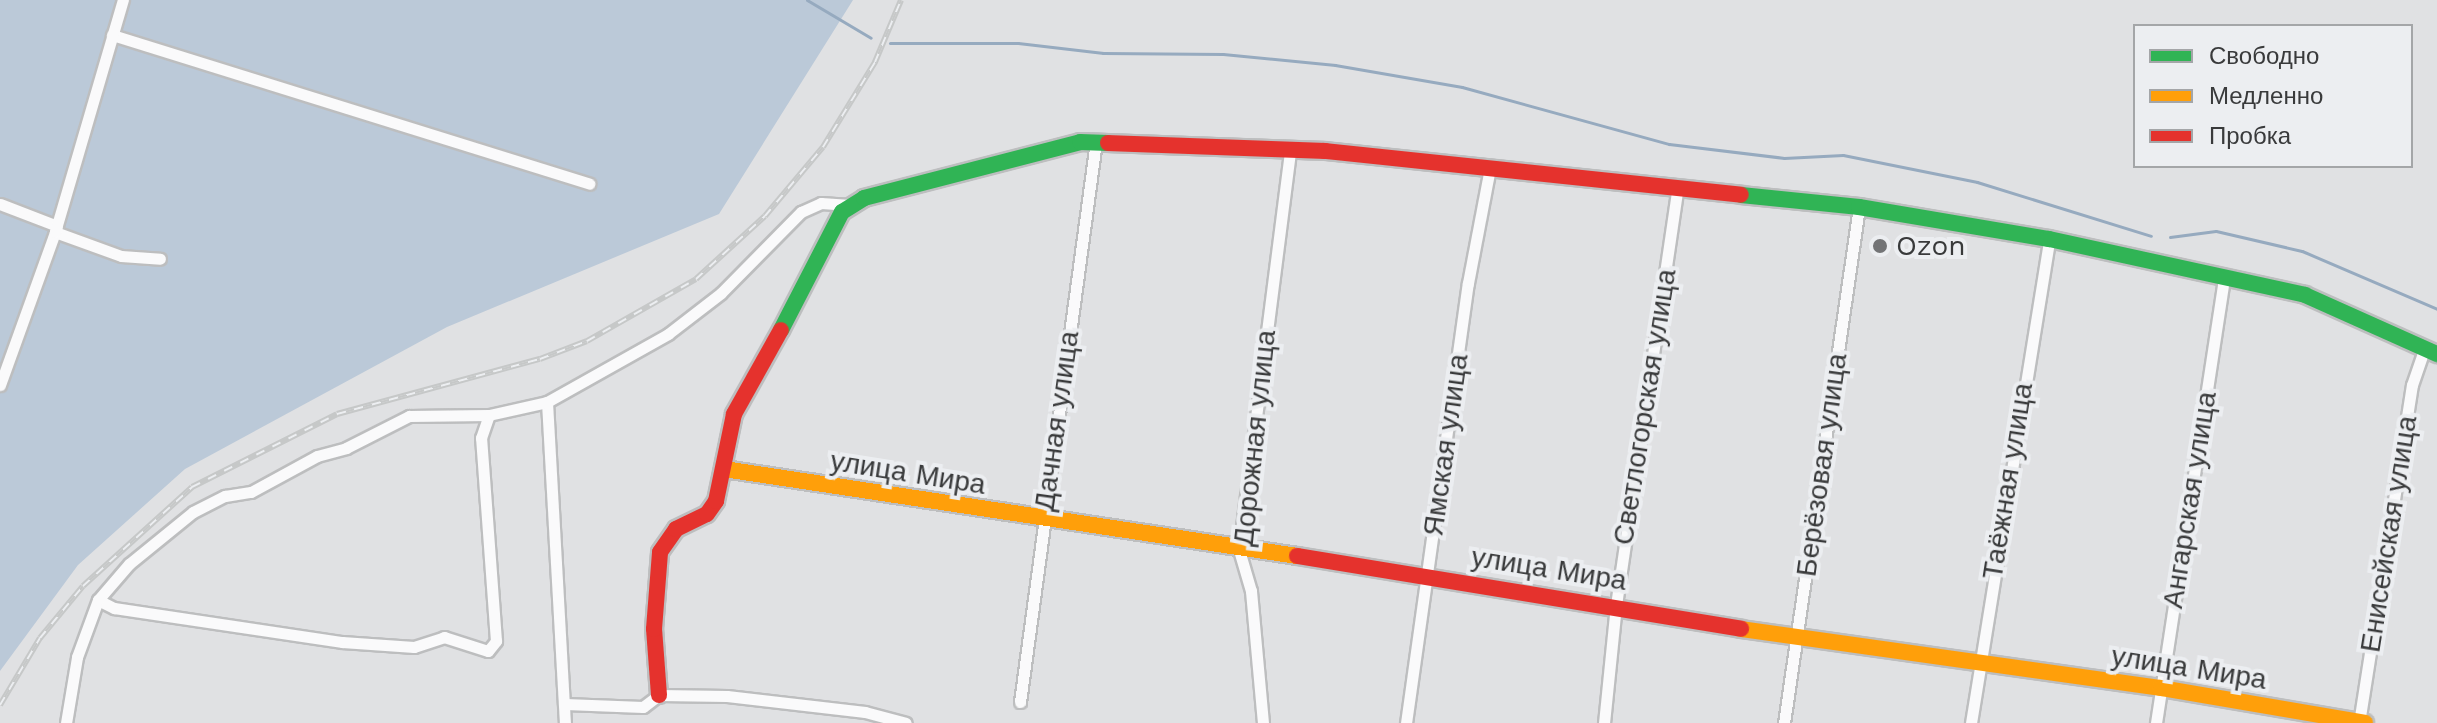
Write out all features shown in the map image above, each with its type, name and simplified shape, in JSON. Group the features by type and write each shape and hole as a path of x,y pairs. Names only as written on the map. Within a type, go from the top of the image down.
{"street":[{"path":"0,385 3,365 56,229 123,0"},
{"path":"112,35 589,184"},
{"path":"66,723 77,657 98,600 129,564 193,512 225,496 251,492 317,456 346,448 409,416 489,415 547,402 668,334 721,293 801,212 821,203 850,205 1096,141 1490,168 1859,207 2049,239 2305,295 2431,350"},
{"name":"Дачная улица","path":"1020,702 1096,141"},
{"name":"Дорожная улица","path":"1263,723 1251,591 1239,550 1290,152"},
{"name":"Ямская улица","path":"1406,723 1468,283 1490,168"},
{"name":"Светлогорская улица","path":"1604,723 1616,605 1678,187"},
{"path":"0,204 121,256 160,259"},
{"path":"659,695 656,563 676,529 713,507 734,414 810,280 834,223 850,205"},
{"name":"Берёзовая улица","path":"1784,723 1799,640 1859,207"},
{"name":"Таёжная улица","path":"1971,723 2049,239"},
{"name":"Ангарская улица","path":"2156,723 2224,277"},
{"name":"Енисейская улица","path":"2359,722 2412,385 2431,350"},
{"path":"547,402 565,723"},
{"path":"98,600 114,608 342,642 414,647 444,637 488,651 496,641 481,438 489,415"},
{"name":"улица Мира","path":"724,469 1239,550 1616,605 1799,640 2161,688 2365,723"},
{"path":"565,704 643,707 659,695 742,698 865,712 882,721 906,723"}],"shaded area":[{"path":"0,0 853,0 719,214 447,327 185,469 78,565 0,671"}],"waterway":[{"path":"807,0 871,38"},
{"path":"890,43 1018,43 1103,53 1223,54 1335,65 1462,87 1669,144 1784,158 1843,155 1977,182 2151,236"},
{"path":"2170,237 2216,231 2302,251 2437,309"}],"railway":[{"path":"0,705 40,638 83,586 192,487 337,414 540,359 587,341 696,279 765,216 823,147 875,62 901,0"}],"traffic: fast":[{"path":"781,330 842,212 864,198 1080,142 1108,143"},
{"path":"1741,195 1859,207 2049,239 2305,295 2437,354"}],"traffic: slow":[{"path":"724,469 1297,556"},
{"path":"1741,629 2161,688 2365,723"}],"traffic: jam":[{"path":"1108,143 1325,151 1741,195"},
{"path":"659,695 654,629 660,552 676,529 707,514 716,501 734,414 781,330"},
{"path":"1297,556 1741,629"}],"place":[{"name":"Ozon","path":"1880,246"}]}
